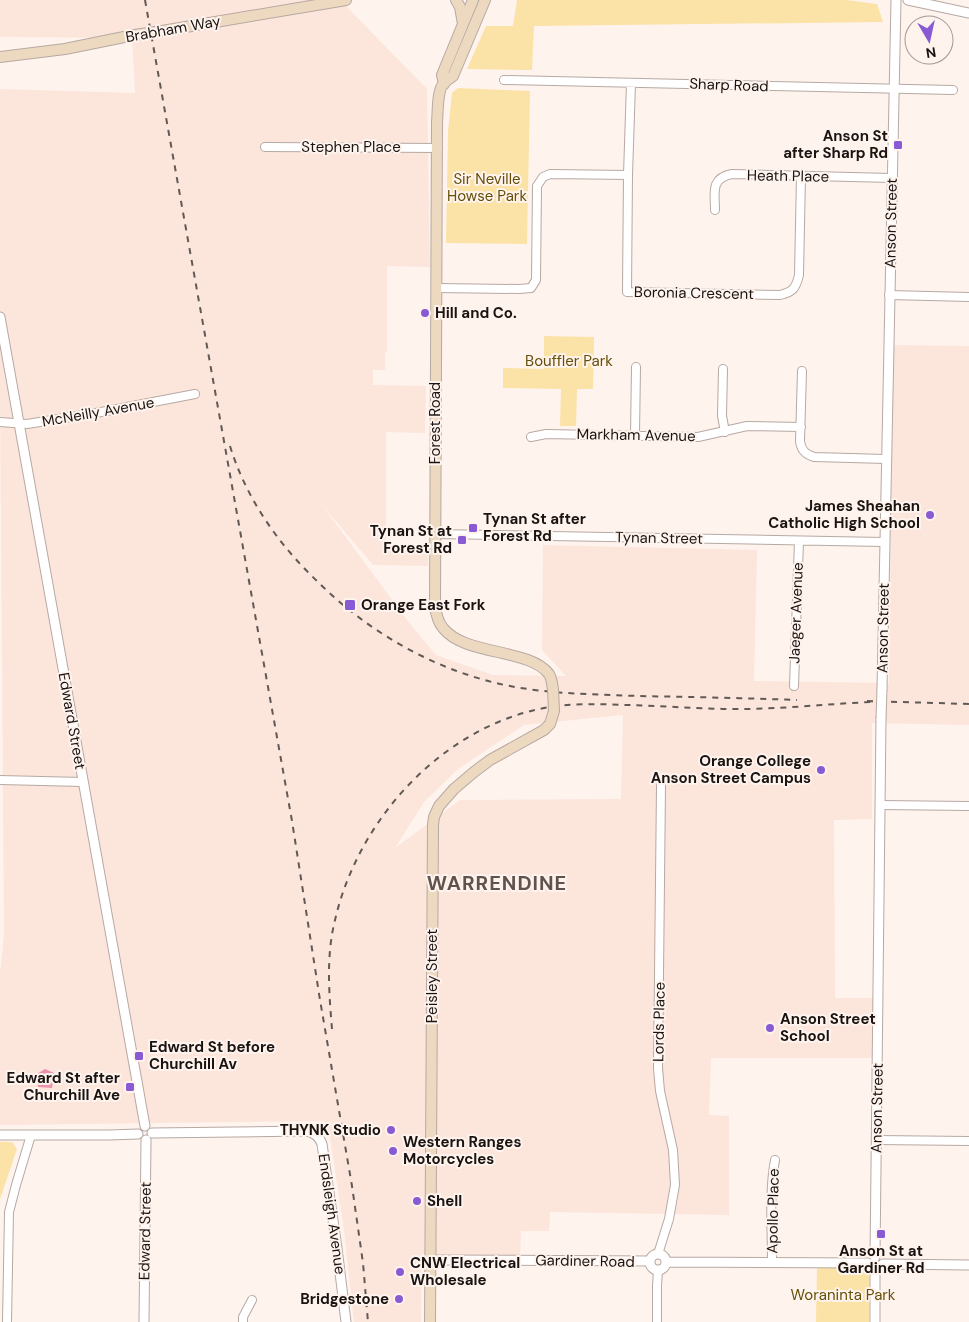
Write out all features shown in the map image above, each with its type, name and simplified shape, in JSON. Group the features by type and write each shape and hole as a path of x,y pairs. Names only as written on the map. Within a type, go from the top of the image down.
{"main road":[{"path":"456,0 460,7 463,25"},
{"name":"Forest Road","path":"444,84 442,75 474,0"},
{"name":"Forest Road","path":"485,0 453,76 441,89 439,101 434,534 435,606 438,620 443,628 452,636 537,665 550,676 553,689"},
{"name":"Brabham Way","path":"0,58 65,49 134,35 339,1"},
{"name":"Peisley Street","path":"430,1322 434,817 439,806 454,789 490,760 544,730 550,724 554,711 553,689"}],"street":[{"name":"Anson Street","path":"872,1260 876,1140 884,542 896,0"},
{"path":"908,0 969,13"},
{"name":"Sharp Road","path":"504,80 953,90"},
{"name":"Boronia Crescent","path":"631,83 627,292 780,295 793,290 799,275 801,176"},
{"name":"Stephen Place","path":"265,147 438,148"},
{"path":"436,288 531,288 536,280 537,186 543,177 550,174 628,175"},
{"name":"Heath Place","path":"715,210 716,184 725,175 891,178"},
{"path":"889,295 969,297"},
{"name":"Edward Street","path":"0,317 145,1126"},
{"path":"635,436 636,367"},
{"path":"723,369 722,416 725,432"},
{"path":"802,370 801,447 804,452 814,457 886,459"},
{"name":"McNeilly Avenue","path":"0,422 27,424 96,414 195,394"},
{"name":"Markham Avenue","path":"531,437 546,434 698,437 747,426 801,427"},
{"name":"Tynan Street","path":"434,534 884,542"},
{"name":"Jaeger Avenue","path":"794,686 798,541"},
{"path":"0,780 83,782"},
{"name":"Lords Place","path":"658,1254 669,1219 675,1185 673,1150 660,1091 658,1068 661,786"},
{"path":"880,804 969,806"},
{"path":"145,1126 149,1127 149,1137 142,1139 138,1134 139,1129 145,1126"},
{"name":"Endsleigh Avenue","path":"149,1137 306,1131 318,1137 322,1144 346,1322"},
{"path":"0,1135 109,1136 138,1134"},
{"path":"7,1322 9,1212 31,1135"},
{"name":"Edward Street","path":"144,1322 149,1137"},
{"path":"876,1140 969,1141"},
{"name":"Apollo Place","path":"772,1262 772,1195 775,1160"},
{"path":"658,1270 653,1268 650,1261 651,1257 658,1254 662,1255 666,1262"},
{"path":"666,1262 881,1259 883,1264"},
{"name":"Gardiner Road","path":"430,1260 650,1261"},
{"path":"872,1260 870,1268 875,1271"},
{"path":"658,1270 663,1268 666,1262"},
{"path":"883,1264 969,1265"},
{"path":"875,1271 880,1269 883,1264"},
{"path":"656,1322 658,1270"},
{"path":"875,1271 875,1322"},
{"path":"243,1322 243,1318 252,1300"}],"shaded area":[{"path":"0,0 340,0 427,89 430,267 387,266 387,351 385,352 385,370 373,370 373,385 426,386 425,433 386,432 386,549 428,550 428,566 373,565 322,505 407,620 436,655 493,675 566,676 542,650 543,545 757,550 754,681 889,683 893,345 969,346 969,725 872,723 872,819 834,820 835,998 874,998 874,1058 711,1058 709,1115 729,1116 729,1215 550,1212 549,1231 521,1231 520,1256 422,1254 421,1322 354,1322 344,1230 330,1138 324,1121 0,1125 0,973 4,934 0,89 135,93 132,38 0,37","holes":["623,715 621,799 460,800 395,848 424,802 458,769 524,725"]},
{"path":"45,1069 54,1073 52,1088 38,1087 37,1074"}],"green space":[{"path":"517,0 846,0 877,4 883,22 534,26 532,70 467,69 486,26 513,26"},
{"name":"Sir Neville Howse Park","path":"458,88 530,91 527,244 446,243 448,132 452,93"},
{"name":"Bouffler Park","path":"544,336 594,337 593,389 577,389 576,426 560,426 561,389 503,388 503,368 544,369"},
{"path":"0,1142 12,1142 17,1149 0,1199"},
{"name":"Woraninta Park","path":"817,1268 869,1268 869,1322 816,1322"}],"railway":[{"path":"145,0 292,821 352,1186 363,1263 368,1322"},
{"path":"230,446 254,502 289,552 303,567 334,597 372,627 414,652 436,662 481,679 519,688 598,695 797,700"},
{"path":"867,701 969,704"},
{"path":"332,1029 329,974 330,947 335,920 346,883 363,848 384,814 409,784 439,758 471,736 506,719 544,708 564,705 606,704 743,709 872,702"}],"place":[{"name":"Anson St after Sharp Rd","path":"898,145"},
{"name":"Hill and Co.","path":"425,313"},
{"name":"James Sheahan Catholic High School","path":"930,515"},
{"name":"Tynan St after Forest Rd","path":"473,528"},
{"name":"Tynan St at Forest Rd","path":"462,540"},
{"name":"Orange East Fork","path":"350,605"},
{"name":"Orange College Anson Street Campus","path":"821,770"},
{"name":"Anson Street School","path":"770,1028"},
{"name":"Edward St before Churchill Av","path":"139,1056"},
{"name":"Edward St after Churchill Ave","path":"130,1087"},
{"name":"THYNK Studio","path":"391,1130"},
{"name":"Western Ranges Motorcycles","path":"393,1151"},
{"name":"Shell","path":"417,1201"},
{"name":"Anson St at Gardiner Rd","path":"881,1234"},
{"name":"CNW Electrical Wholesale","path":"400,1272"},
{"name":"Bridgestone","path":"399,1299"}],"district":[{"name":"WARRENDINE","path":"497,883"}]}
